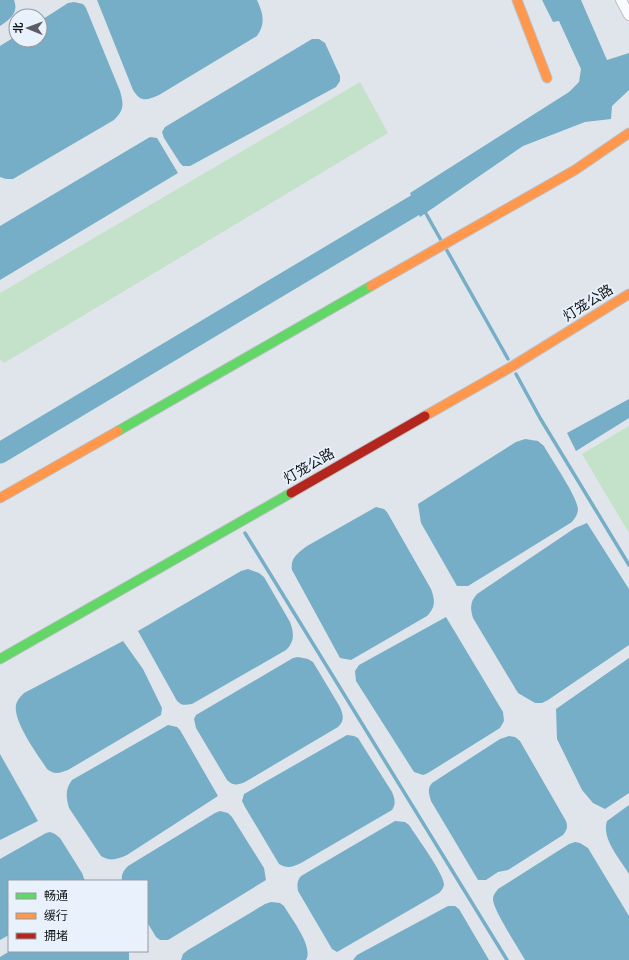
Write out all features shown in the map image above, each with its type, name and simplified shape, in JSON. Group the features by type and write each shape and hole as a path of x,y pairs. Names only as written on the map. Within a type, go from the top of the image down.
{"street":[{"path":"517,0 547,78"},
{"path":"621,0 629,15"},
{"path":"0,498 575,170 629,132"},
{"name":"灯笼公路","path":"0,659 511,367 629,294"}],"green space":[{"path":"360,82 388,133 4,363 0,359 0,293"},
{"path":"629,426 629,533 582,454"}],"water":[{"path":"0,0 14,0 15,8 8,8 8,20 0,26"},
{"path":"97,0 257,0 261,9 263,22 257,36 159,95 148,99 142,99 133,90"},
{"path":"542,0 581,0 607,60 629,53 629,90 612,106 611,119 585,122 523,146 420,217 410,193 569,92 579,82 581,69 559,21 553,22"},
{"path":"74,2 83,4 86,8 120,91 122,107 120,113 114,120 13,179 0,177 0,46 8,41 8,48 48,48 48,16 68,3"},
{"path":"312,39 319,39 325,43 340,76 340,81 336,87 190,166 183,166 180,163 164,138 162,132 165,127"},
{"path":"150,137 157,138 178,173 0,280 0,226"},
{"path":"629,399 629,418 576,451 567,433"},
{"path":"525,439 538,441 544,446 577,503 577,514 572,522 468,586 457,586 421,523 418,504 516,442"},
{"path":"376,507 384,509 387,512 431,589 434,603 432,610 427,616 351,660 340,658 292,570 292,562 295,556 307,546"},
{"path":"587,523 629,589 629,645 548,700 542,703 535,703 518,693 473,618 471,611 472,602 477,594 575,528"},
{"path":"248,569 259,573 264,577 290,622 293,637 289,647 192,704 180,704 138,631 241,571"},
{"path":"446,617 503,712 504,721 500,728 423,775 414,772 356,681 355,671 359,665"},
{"path":"123,641 143,669 162,708 161,715 68,770 57,773 50,771 47,769 22,729 16,712 17,701 24,693"},
{"path":"298,657 308,659 313,662 340,707 343,715 342,722 338,727 245,782 238,784 231,783 227,780 196,728 194,719 196,715 293,658"},
{"path":"629,658 629,793 605,809 593,803 582,790 557,739 556,709"},
{"path":"168,725 177,727 180,730 218,796 127,855 114,859 104,858 101,856 69,808 67,797 68,787 72,780"},
{"path":"347,735 358,738 392,792 395,801 394,806 392,810 301,863 290,867 282,866 279,864 245,807 242,801 244,794"},
{"path":"509,736 515,737 520,741 566,821 567,828 563,835 508,870 498,872 486,880 478,880 431,801 429,789 432,783 500,739"},
{"path":"0,754 38,821 0,840"},
{"path":"629,805 629,874 612,848 606,828 607,821"},
{"path":"220,811 228,813 232,817 264,868 266,880 168,940 160,940 156,937 148,924 148,880 122,880 123,873 128,866"},
{"path":"395,821 405,822 409,825 430,855 440,873 444,885 443,888 439,893 337,952 332,949 298,891 297,884 299,879 301,876"},
{"path":"50,832 60,838 82,873 85,880 8,880 8,936 0,940 0,859"},
{"path":"575,842 588,848 629,916 629,960 525,960 494,905 494,895 498,889 569,844"},
{"path":"271,902 280,903 284,906 301,933 307,948 308,954 306,960 181,960 183,954 188,950 265,904"},
{"path":"448,906 455,906 459,909 489,960 353,960 357,955"},
{"path":"8,952 129,952 129,960 0,960 0,957"}],"waterway":[{"path":"0,453 417,204"},
{"path":"424,210 442,242"},
{"path":"445,247 508,359"},
{"path":"516,374 540,418 629,565"},
{"path":"245,533 507,960"}],"traffic: fast":[{"path":"118,431 371,286"},
{"path":"0,659 291,493"}],"traffic: slow":[{"path":"517,0 547,78"},
{"path":"371,286 575,170 629,133"},
{"path":"425,416 511,367 629,294"},
{"path":"0,498 118,431"}],"traffic: jam":[{"path":"291,493 425,416"}]}
